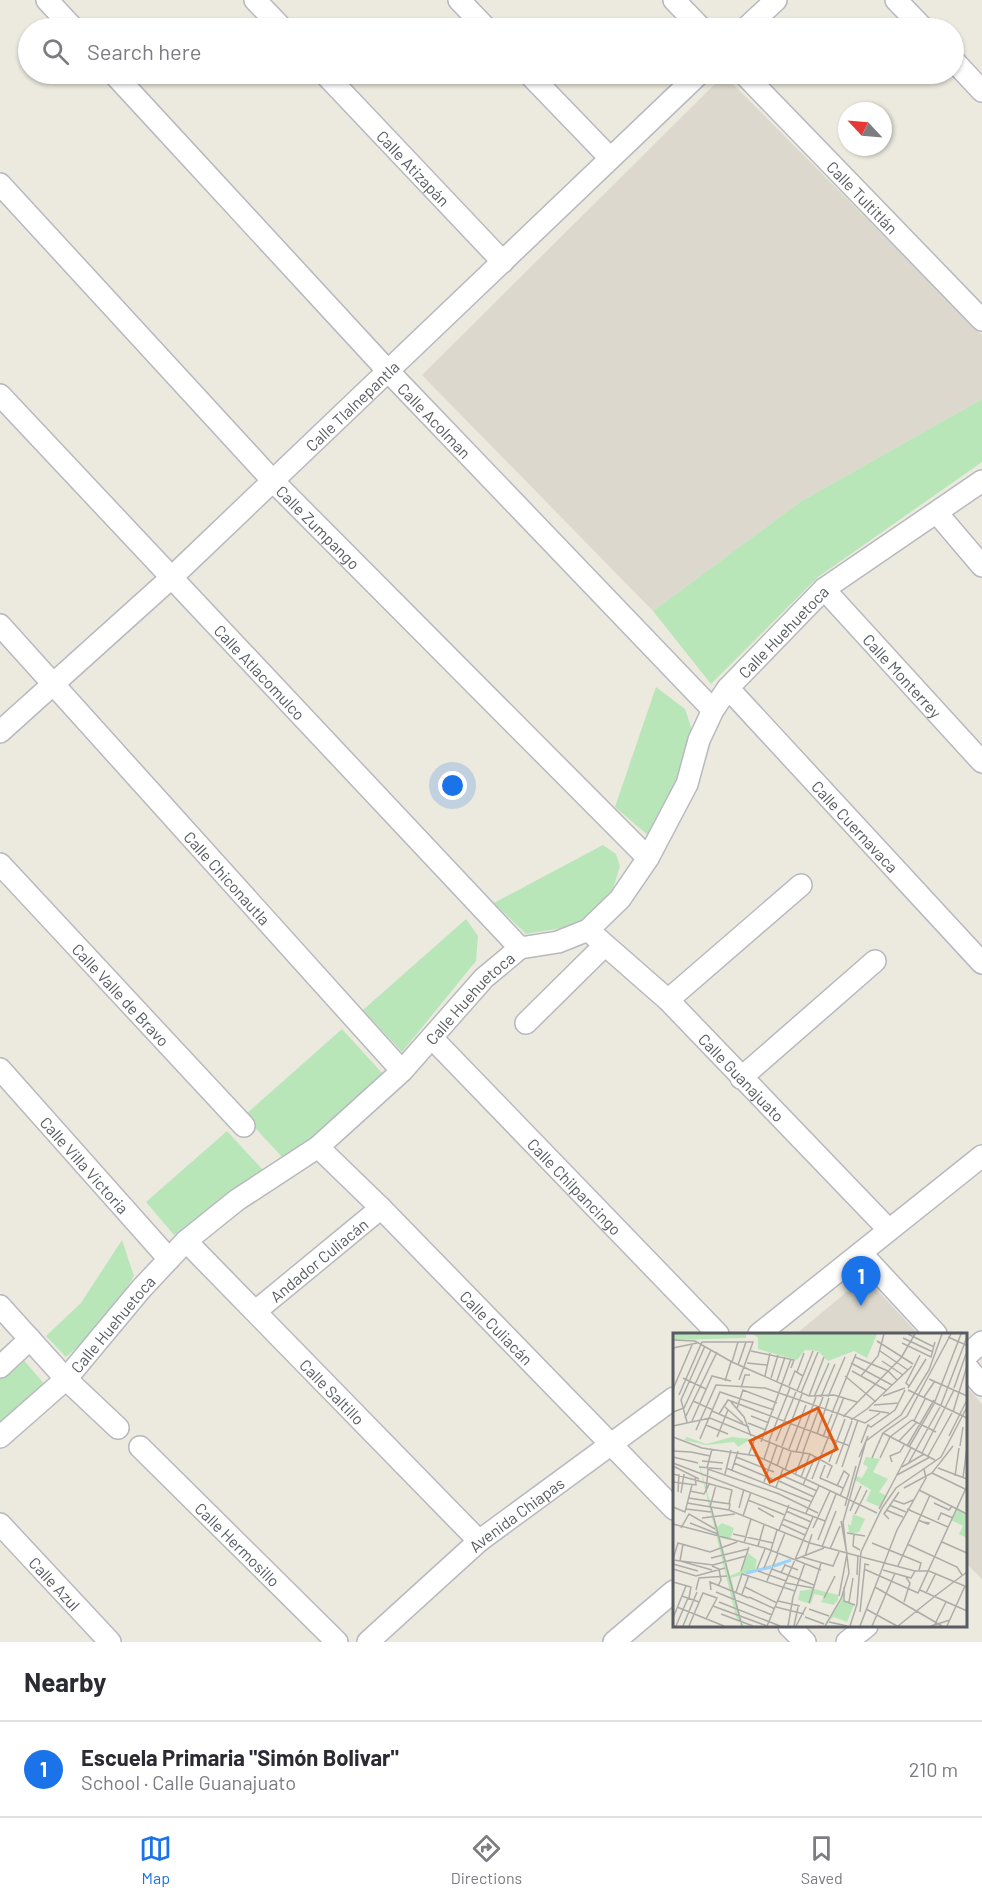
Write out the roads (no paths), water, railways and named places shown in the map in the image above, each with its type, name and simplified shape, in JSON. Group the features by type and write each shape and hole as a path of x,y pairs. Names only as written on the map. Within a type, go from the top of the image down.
{"street":[{"path":"47,0 64,18"},
{"path":"255,0 272,18"},
{"path":"459,0 476,18"},
{"path":"674,0 691,18"},
{"path":"757,18 776,0"},
{"path":"896,0 913,18"},
{"path":"964,72 982,91"},
{"name":"Calle Acolman","path":"123,84 388,371 713,710"},
{"name":"Calle Atizapán","path":"334,84 503,262"},
{"path":"539,84 610,158"},
{"name":"Calle Tlalnepantla","path":"0,732 171,578 273,482 688,84"},
{"name":"Calle Tultitlán","path":"754,84 982,320"},
{"name":"Calle Zumpango","path":"0,184 273,482 648,858"},
{"name":"Calle Atlacomulco","path":"0,395 520,948"},
{"name":"Calle Huehuetoca","path":"0,1437 66,1379 186,1240 237,1200 318,1147 402,1071 484,978 520,948 558,942 588,930 620,899 648,858 687,784 699,740 713,710 728,688 824,589 982,481"},
{"path":"937,513 982,566"},
{"name":"Calle Monterrey","path":"824,589 982,762"},
{"name":"Calle Chiconautla","path":"0,625 402,1071"},
{"name":"Calle Cuernavaca","path":"728,688 982,963"},
{"name":"Calle Valle de Bravo","path":"0,864 244,1126"},
{"path":"668,1000 801,885"},
{"name":"Calle Guanajuato","path":"588,930 668,1000 889,1230"},
{"path":"526,1023 604,946"},
{"path":"741,1078 875,961"},
{"name":"Calle Chilpancingo","path":"432,1038 716,1333"},
{"name":"Calle Villa Victoria","path":"0,1069 169,1259"},
{"name":"Calle Culiacán","path":"318,1147 381,1208 673,1507"},
{"path":"761,1333 982,1156"},
{"name":"Andador Culiacán","path":"256,1311 381,1208"},
{"name":"Calle Saltillo","path":"186,1240 479,1541"},
{"path":"861,1253 934,1333"},
{"path":"0,1306 66,1379 118,1428"},
{"path":"0,1367 30,1339"},
{"path":"967,1355 982,1342"},
{"path":"967,1367 982,1384"},
{"name":"Avenida Chiapas","path":"368,1642 479,1541 673,1399"},
{"name":"Calle Hermosillo","path":"140,1447 337,1642"},
{"name":"Calle Azul","path":"0,1524 110,1642"},
{"path":"614,1642 673,1593"},
{"path":"790,1627 805,1642"},
{"path":"847,1642 866,1627"}],"place":[{"name":"Escuela Primaria \"Simón Bolivar\"","path":"861,1306"}]}
